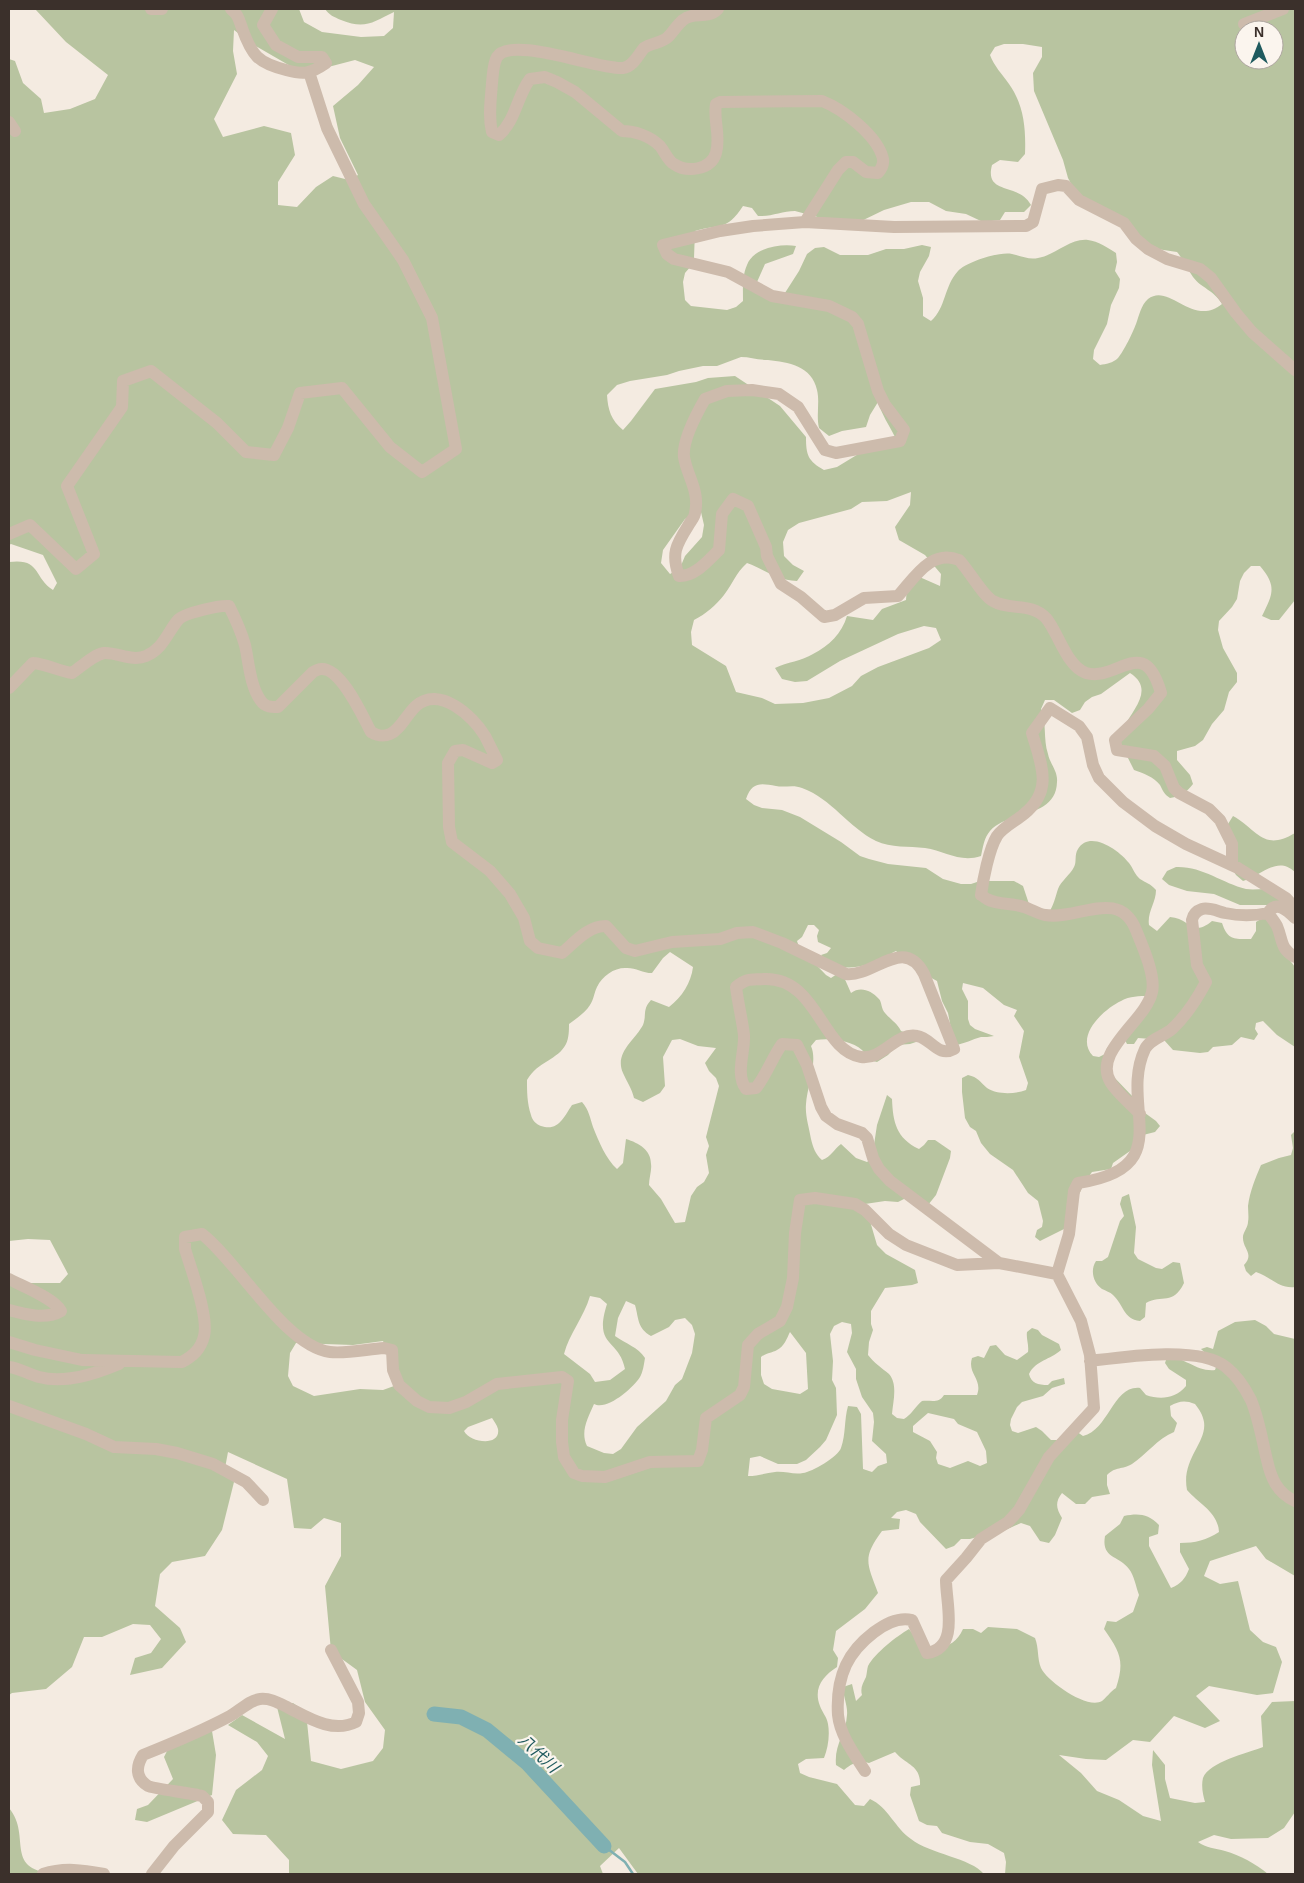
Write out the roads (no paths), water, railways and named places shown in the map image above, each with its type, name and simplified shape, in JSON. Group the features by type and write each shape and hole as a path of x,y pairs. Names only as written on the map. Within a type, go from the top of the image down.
{"street":[{"path":"152,9 162,9"},
{"path":"231,9 237,13 249,47 259,60 271,67 302,74 315,70 326,63 322,57 298,57 276,45 263,25 272,9"},
{"path":"718,9 712,14 691,16 683,20 666,39 646,47 625,68 608,68 534,51 506,51 498,55 493,69 489,120 492,132 499,135 507,128 525,85 530,79 545,76 575,92 622,131 632,131 647,136 659,145 672,164 682,168 699,169 708,164 716,155 719,136 715,111 716,104 720,102 822,101 832,104 872,137 883,159 883,166 878,173 866,172 853,162 846,162 838,170 805,222"},
{"path":"1254,20 1283,9"},
{"path":"9,534 30,525 76,569 94,554 67,486 122,406 123,381 151,371 217,423 246,452 274,456 288,428 300,393 342,388 390,447 422,472 456,449 432,318 403,260 364,204 327,128 309,72"},
{"path":"1232,865 1232,844 1220,820 1209,809 1179,794 1174,788 1164,766 1154,756 1117,750 1115,740 1148,709 1161,693 1151,669 1139,663 1130,663 1098,673 1085,672 1069,658 1053,627 1045,617 1036,610 992,601 959,560 953,557 938,557 928,562 898,596 864,598 835,615 824,617 801,597 781,584 767,556 766,547 748,506 733,499 722,514 720,550 687,576 679,576 674,563 675,548 696,514 696,488 684,457 685,447 697,414 705,399 727,391 752,390 780,394 798,407 825,450 836,453 900,441 904,434 902,426 885,405 878,391 858,324 852,317 829,306 772,296 728,272 674,259 667,254 663,245 720,231 805,222 894,227 1026,226 1033,222 1042,189 1058,185 1066,186 1079,200 1124,223 1136,239 1148,249 1167,259 1200,269 1211,278 1252,332 1295,370"},
{"path":"9,688 33,663 44,664 62,672 72,673 105,653 135,658 144,657 162,645 180,618 221,605 229,606 237,621 245,646 253,683 261,702 269,707 278,707 313,672 320,668 331,671 343,683 372,732 377,735 392,734 416,706 427,699 441,699 461,710 475,723 484,735 497,760 492,763 463,750 455,751 448,762 449,827 452,842 490,871 510,894 524,918 530,941 538,948 562,953 592,928 606,926 626,948 635,951 672,942 720,939 737,933 754,932 782,943 846,974 855,975 895,957 911,958 920,966 924,974 954,1049 949,1052 940,1051 918,1036 905,1036 881,1053 861,1057 842,1048 799,991 770,979 745,980 736,987 744,1036 740,1070 742,1083 746,1089 756,1088 766,1076 775,1054 782,1044 797,1045 807,1065 821,1107 826,1116 836,1124 862,1133 867,1138 873,1158 890,1181 999,1263"},
{"path":"1140,1114 1112,1083 1108,1076 1107,1062 1116,1045 1147,1006 1152,991 1152,980 1134,924 1125,913 1115,907 1098,908 1065,915 1045,915 1024,906 988,900 981,895 986,864 998,834 1037,802 1042,790 1043,772 1032,733 1050,708 1079,726 1086,737 1093,765 1099,778 1123,802 1143,818 1171,835 1232,865 1286,898 1295,908"},
{"path":"1268,913 1271,908 1276,906 1287,910 1295,918"},
{"path":"865,1770 853,1753 838,1715 839,1689 846,1665 859,1646 875,1632 889,1623 904,1618 912,1620 927,1653 935,1652 943,1646 949,1633 946,1580 981,1539 1008,1522 1019,1510 1048,1457 1094,1408 1090,1360 1081,1321 1057,1274 1070,1234 1074,1192 1078,1183 1099,1180 1116,1173 1136,1152 1140,1137 1139,1066 1145,1048 1149,1043 1173,1028 1198,998 1206,982 1198,965 1193,916 1197,911 1207,908 1242,915 1268,913"},
{"path":"1268,913 1277,925 1287,953 1295,957"},
{"path":"9,1342 35,1350 82,1360 182,1362 192,1357 199,1349 204,1336 204,1318 185,1249 185,1237 202,1234 216,1245 264,1304 305,1342 312,1347 331,1353 384,1348 392,1350 393,1370 399,1385 416,1401 429,1407 449,1408 466,1402 497,1384 562,1376 568,1380 562,1420 564,1457 574,1473 582,1476 605,1477 650,1462 698,1461 702,1450 706,1418 740,1396 744,1387 748,1346 758,1334 780,1321 787,1307 793,1278 795,1233 800,1200 816,1198 855,1204 865,1210 889,1234 906,1244 958,1265 999,1263 1057,1274"},
{"path":"9,1278 58,1306 61,1311 55,1315 41,1316 9,1310"},
{"path":"1090,1360 1132,1355 1178,1354 1199,1357 1225,1366 1240,1381 1251,1400 1260,1428 1273,1483 1282,1494 1295,1501"},
{"path":"9,1367 38,1377 54,1380 107,1369 124,1362"},
{"path":"9,1406 86,1434 114,1447 156,1449 213,1464 246,1482 263,1500"},
{"path":"152,1874 174,1846 208,1812 208,1802 202,1796 148,1786 138,1775 137,1769 143,1755 182,1740 230,1716 258,1699 267,1699 332,1727 347,1727 356,1722 359,1713 358,1702 331,1650"},
{"path":"43,1874 56,1870 80,1870 104,1874"}],"waterway":[{"name":"八代川","path":"434,1714 461,1717 487,1730 527,1763 604,1846"},
{"path":"604,1846 625,1862 633,1874"}]}
